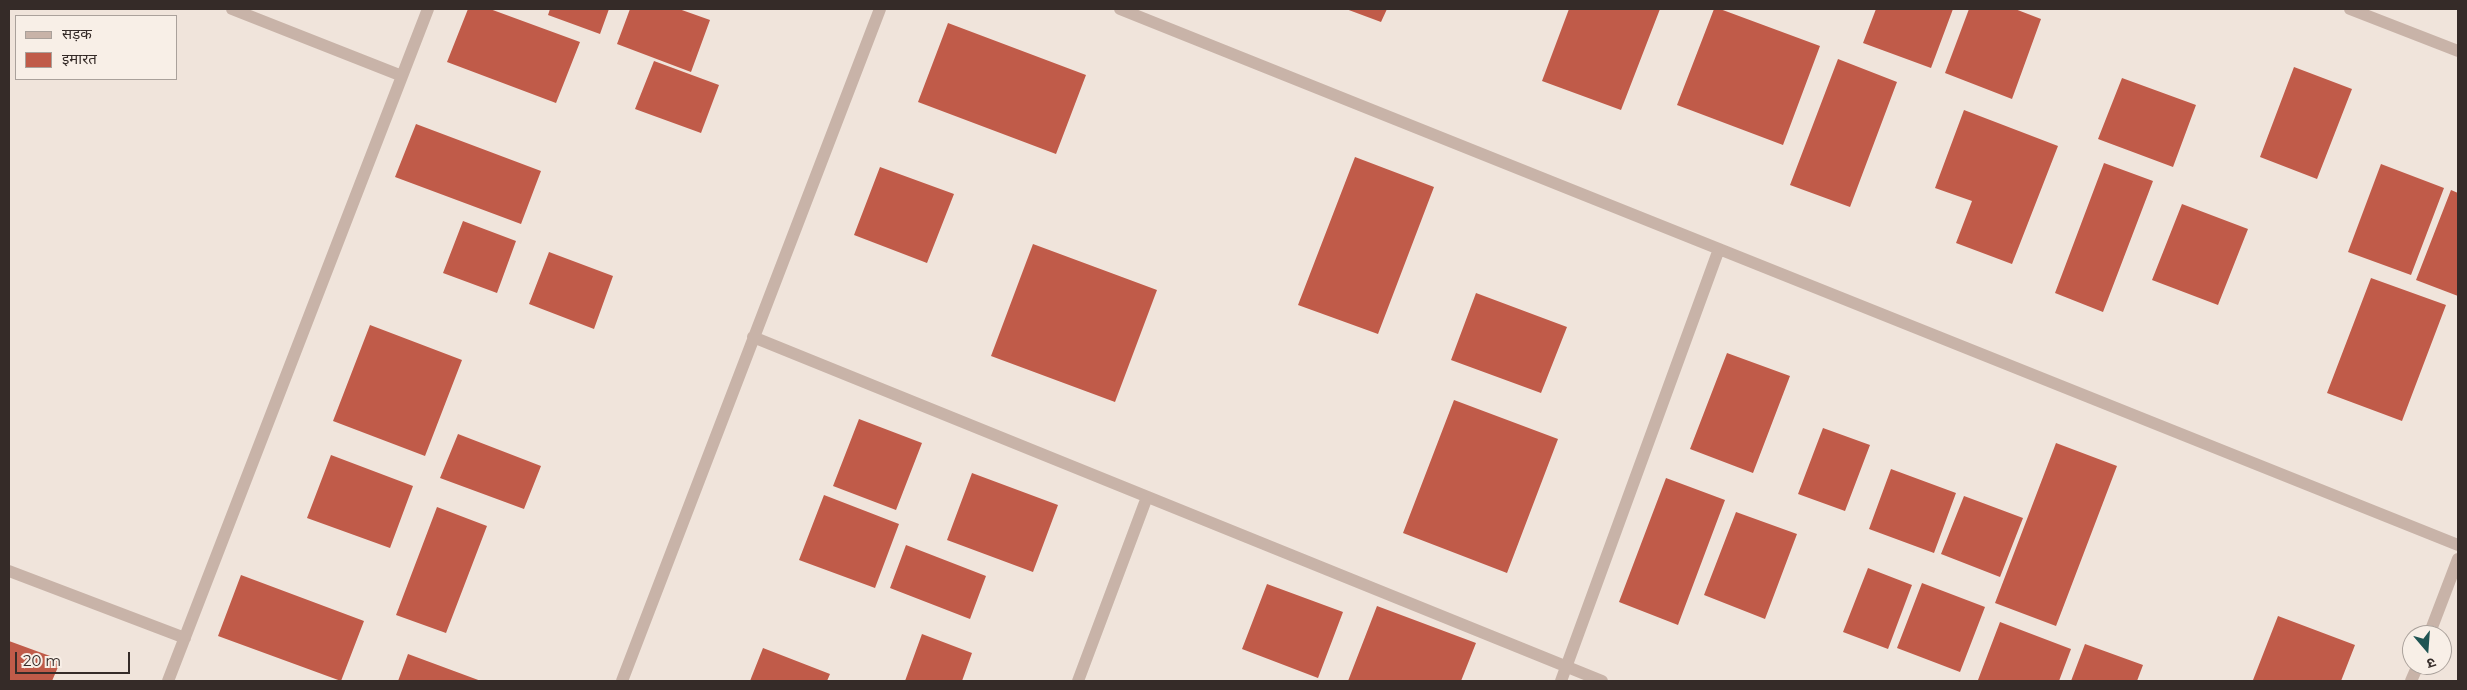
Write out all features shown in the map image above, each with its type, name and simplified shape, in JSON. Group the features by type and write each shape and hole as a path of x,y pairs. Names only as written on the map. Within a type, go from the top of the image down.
{"street":[{"path":"232,9 402,76"},
{"path":"168,681 428,9"},
{"path":"622,681 880,9"},
{"path":"1120,9 2458,545"},
{"path":"2350,9 2458,51"},
{"path":"1560,681 1719,249"},
{"path":"753,337 1602,681"},
{"path":"1078,681 1147,497"},
{"path":"2433,625 2458,559"},
{"path":"9,571 185,638"}],"building":[{"path":"468,9 490,9 580,42 556,103 447,62"},
{"path":"550,9 609,9 600,34 548,15"},
{"path":"630,9 679,9 710,20 691,72 617,44"},
{"path":"1346,9 1387,9 1381,22"},
{"path":"1569,9 1660,9 1621,110 1542,81"},
{"path":"1714,9 1720,9 1820,46 1783,145 1677,105"},
{"path":"1876,9 1953,9 1931,68 1863,43"},
{"path":"1969,9 2015,9 2041,19 2012,99 1945,73"},
{"path":"948,23 1086,75 1056,154 918,102"},
{"path":"1838,59 1897,82 1850,207 1790,185"},
{"path":"654,61 719,85 701,133 635,109"},
{"path":"2294,67 2352,89 2317,179 2260,157"},
{"path":"2122,78 2196,105 2173,167 2098,139"},
{"path":"1964,110 2058,146 2012,264 1956,243 1972,201 1935,188"},
{"path":"416,124 541,171 521,224 395,177"},
{"path":"1355,157 1434,187 1378,334 1298,305"},
{"path":"2104,163 2153,181 2103,312 2055,293"},
{"path":"2381,164 2444,188 2411,275 2348,252"},
{"path":"880,167 954,194 927,263 854,235"},
{"path":"2451,190 2458,193 2458,296 2416,280"},
{"path":"2182,204 2248,229 2218,305 2152,280"},
{"path":"463,221 516,241 497,293 443,273"},
{"path":"1033,244 1157,290 1115,402 991,356"},
{"path":"549,252 613,276 594,329 529,304"},
{"path":"2371,278 2446,305 2402,421 2327,393"},
{"path":"1476,293 1567,327 1541,393 1451,360"},
{"path":"370,325 462,360 425,456 333,421"},
{"path":"1727,353 1790,376 1753,473 1690,449"},
{"path":"1454,400 1558,439 1507,573 1403,533"},
{"path":"859,419 922,443 896,510 833,486"},
{"path":"1823,428 1870,445 1845,511 1798,494"},
{"path":"458,434 541,466 524,509 440,478"},
{"path":"2056,443 2117,466 2056,626 1995,603"},
{"path":"331,455 413,486 390,548 307,518"},
{"path":"1891,469 1956,493 1934,553 1869,529"},
{"path":"972,473 1058,505 1033,572 947,540"},
{"path":"1666,478 1725,500 1678,625 1619,602"},
{"path":"824,495 899,524 875,588 799,560"},
{"path":"1964,496 2023,518 2000,577 1941,554"},
{"path":"437,507 487,526 446,633 396,615"},
{"path":"1736,512 1797,534 1765,619 1704,595"},
{"path":"906,545 986,576 970,619 890,588"},
{"path":"1868,568 1912,585 1888,649 1843,632"},
{"path":"241,575 364,621 341,681 218,636"},
{"path":"1922,583 1985,607 1960,672 1897,648"},
{"path":"1267,584 1343,612 1318,678 1242,649"},
{"path":"1377,606 1476,643 1461,681 1348,681"},
{"path":"2278,616 2355,645 2341,681 2253,680"},
{"path":"2000,622 2071,649 2059,681 1978,680"},
{"path":"922,634 972,653 962,681 905,681"},
{"path":"9,641 61,660 52,681 9,681"},
{"path":"2085,644 2143,665 2137,681 2071,681"},
{"path":"763,648 830,674 827,681 750,681"},
{"path":"408,654 481,681 398,681"}]}
